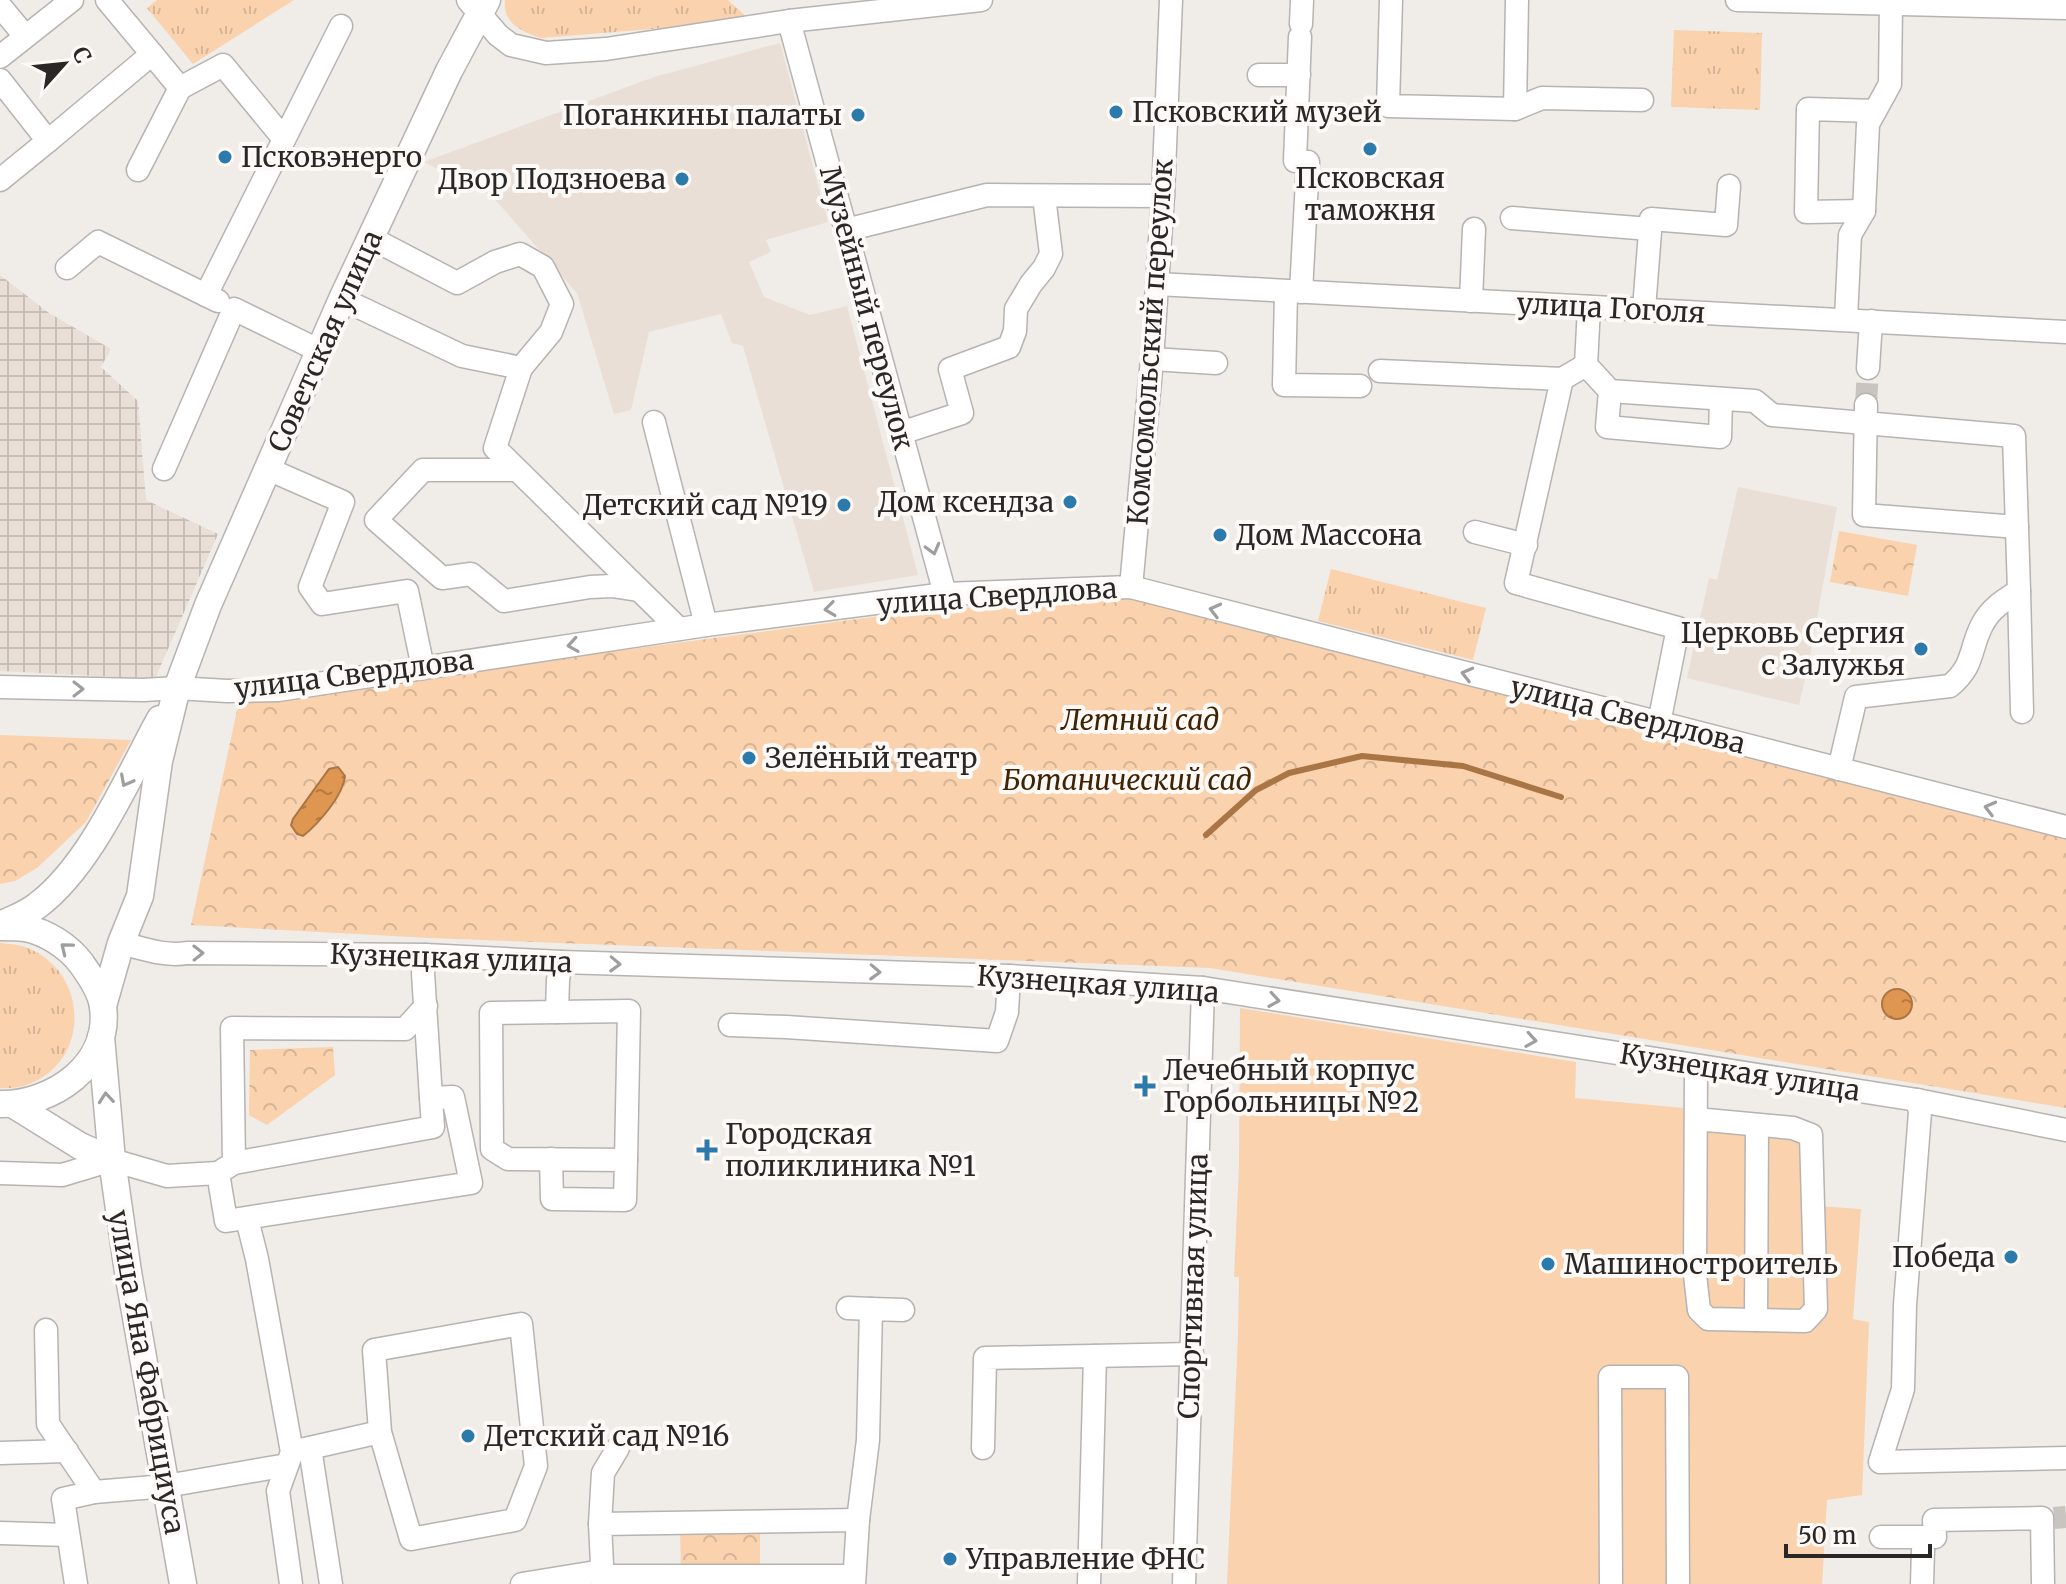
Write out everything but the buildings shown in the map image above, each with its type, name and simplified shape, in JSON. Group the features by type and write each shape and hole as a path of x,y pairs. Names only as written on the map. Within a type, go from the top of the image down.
{"main road":[{"name":"Советская улица","path":"101,1037 103,1006 121,943 140,896 159,761 177,688 208,605 342,299 479,5"},
{"name":"Советская улица","path":"0,926 36,907 84,855 177,688"},
{"path":"0,926 26,928 53,938 75,955 92,978 103,1006"},
{"path":"7,1104 35,1100 57,1091 76,1077 91,1059 101,1037"},
{"name":"улица Яна Фабрициуса","path":"101,1037 112,1160 128,1272 183,1584"},
{"path":"7,1104 80,1146 112,1160"}],"street":[{"path":"0,57 72,0"},
{"path":"107,0 180,88"},
{"path":"479,5 498,35 511,45 546,53 606,49 789,21 981,0"},
{"name":"Комсомольский переулок","path":"1131,587 1152,359 1171,0"},
{"path":"1302,0 1295,161 1308,162 1284,385 1360,386"},
{"path":"1391,0 1388,106 1515,109 1542,98 1642,100"},
{"path":"1515,109 1517,0"},
{"path":"1737,0 2066,8"},
{"path":"1846,319 1850,235 1864,211 1868,124 1890,84 1891,3"},
{"path":"0,6 25,36"},
{"name":"Музейный переулок","path":"789,21 945,594"},
{"path":"206,295 341,26"},
{"path":"0,180 152,54"},
{"path":"138,170 180,88 223,65 284,139"},
{"path":"1259,75 1299,75"},
{"path":"0,80 48,141"},
{"path":"1864,211 1806,212 1808,109 1875,111"},
{"path":"1644,309 1651,219 1726,225 1729,186"},
{"path":"846,230 987,195 1163,196"},
{"path":"901,433 962,413 950,369 1009,347 1015,331 1016,309 1051,254 1044,196"},
{"path":"1512,218 1650,229"},
{"path":"1471,301 1474,229"},
{"path":"371,238 457,283 495,262 520,254 543,267 562,304 551,332 521,368 495,448 679,629"},
{"path":"67,268 98,242 320,351"},
{"name":"улица Гоголя","path":"1157,284 2066,332"},
{"path":"342,299 462,356 521,368"},
{"path":"1589,307 1586,365 1610,391 1755,401 1772,415 1866,414 2014,436 2022,712"},
{"path":"164,469 234,309"},
{"path":"1868,368 1871,321"},
{"path":"1152,359 1216,363"},
{"path":"1380,371 1562,379 1586,365"},
{"path":"1562,379 1516,583 1678,628 1659,723"},
{"path":"1610,391 1607,427 1720,437 1721,399"},
{"path":"1866,414 1864,515 2017,527"},
{"path":"654,422 706,625"},
{"path":"268,469 343,502 310,587 322,604 407,591 423,668"},
{"path":"517,470 423,470 376,520 442,578 471,574 504,601 590,587 638,590"},
{"path":"1475,532 1526,545"},
{"name":"улица Свердлова","path":"0,687 278,690 706,625 945,594 1131,587 2066,827"},
{"path":"1839,769 1856,697 1950,686 1967,667 1982,624 1997,604 2019,591"},
{"name":"Кузнецкая улица","path":"121,943 179,954 425,955 1009,976 1203,988 1917,1100 2066,1130"},
{"path":"0,1173 62,1175 112,1160 167,1176 226,1168 433,1127 423,973 425,955"},
{"path":"557,1012 561,962"},
{"path":"730,1025 997,1041 1007,1012 1009,976"},
{"name":"Спортивная улица","path":"1184,1584 1203,988"},
{"path":"426,1006 405,1029 232,1028 226,1221 471,1183 453,1097 431,1098"},
{"path":"551,1159 552,1199 625,1200 626,1160 629,1011 491,1013 492,1149 508,1159 551,1159 626,1160"},
{"path":"1696,1066 1695,1275 1699,1310 1708,1319 1805,1321 1816,1309 1811,1135 1793,1128 1696,1119"},
{"path":"1917,1100 1920,1112 1905,1305 1903,1389 1880,1462 2066,1458"},
{"path":"1756,1320 1757,1125"},
{"path":"247,1219 296,1455 331,1584"},
{"path":"848,1308 903,1310"},
{"path":"522,1584 602,1577 854,1580 868,1440 871,1309"},
{"path":"521,1324 536,1466 515,1520 411,1539 380,1432 374,1350 521,1324"},
{"path":"46,1330 48,1424 94,1492"},
{"path":"983,1448 985,1358 1192,1354"},
{"path":"1089,1584 1095,1356"},
{"path":"1611,1584 1610,1377 1677,1377 1678,1584"},
{"path":"76,1584 63,1499 94,1492 166,1486 380,1432"},
{"path":"602,1577 600,1524 603,1473 618,1448"},
{"path":"0,1453 67,1451"},
{"path":"291,1584 278,1491 296,1455"},
{"path":"1881,1537 1935,1537 1934,1520 2048,1518 2043,1584"},
{"path":"600,1524 858,1520"},
{"path":"0,1533 68,1535"},
{"path":"1922,1584 1923,1550"}],"shaded area":[{"path":"780,43 828,222 766,240 771,252 749,262 764,297 810,315 847,306 918,575 814,592 743,346 732,343 721,314 649,332 631,410 614,414 577,293 492,196 424,162 654,77"},
{"path":"0,275 49,313 111,349 101,367 138,401 146,500 218,534 155,679 0,671"},
{"path":"1738,487 1837,507 1799,705 1687,678 1709,578 1717,580"}],"green space":[{"path":"157,0 294,0 193,64 147,8"},
{"path":"505,0 728,0 751,21 541,38 510,21"},
{"path":"1674,30 1762,33 1760,110 1671,107"},
{"path":"1839,531 1917,545 1908,596 1830,582"},
{"path":"1331,569 1486,608 1473,660 1318,621"},
{"name":"Ботанический сад","path":"1127,595 2066,826 2066,1108 1210,968 430,938 191,925 239,701 911,612"},
{"path":"0,735 131,740 86,822 37,868 15,881 0,884"},
{"path":"0,943 25,947 47,959 63,977 72,998 74,1020 70,1042 60,1061 43,1077 17,1087 0,1088"},
{"name":"Машиностроитель","path":"1240,1008 1576,1062 1575,1098 1717,1111 1820,1126 1816,1206 1861,1209 1853,1319 1869,1322 1862,1495 1827,1500 1822,1584 1227,1584 1238,1336 1239,1277 1234,1277 1239,1165"},
{"path":"333,1047 335,1075 267,1125 249,1115 250,1050"},
{"path":"680,1531 760,1531 760,1567 681,1568"}],"water":[{"path":"338,767 345,776 335,801 309,831 303,836 297,834 291,825 293,819 329,769"},
{"path":"1897,989 1908,993 1912,1004 1908,1015 1897,1019 1886,1015 1882,1004 1886,993"}],"waterway":[{"path":"1206,835 1256,790 1289,773 1362,756 1463,766 1561,797"}],"tunnel":[{"path":"1866,405 1868,368"},
{"path":"2054,1518 2066,1517"}],"place":[{"name":"Псковский музей","path":"1116,112"},
{"name":"Поганкины палаты","path":"858,115"},
{"name":"Псковская таможня","path":"1370,149"},
{"name":"Псковэнерго","path":"225,157"},
{"name":"Двор Подзноева","path":"682,179"},
{"name":"Дом ксендза","path":"1070,502"},
{"name":"Детский сад №19","path":"844,505"},
{"name":"Дом Масcона","path":"1220,535"},
{"name":"Церковь Сергия с Залужья","path":"1921,649"},
{"name":"Зелёный театр","path":"749,758"},
{"name":"Лечебный корпус Горбольницы №2","path":"1145,1086"},
{"name":"Городская поликлиника №1","path":"707,1150"},
{"name":"Победа","path":"2011,1257"},
{"name":"Машиностроитель","path":"1548,1264"},
{"name":"Детский сад №16","path":"468,1436"},
{"name":"Управление ФНС","path":"950,1559"}],"park label":[{"name":"Летний сад","path":"1140,720"}]}
